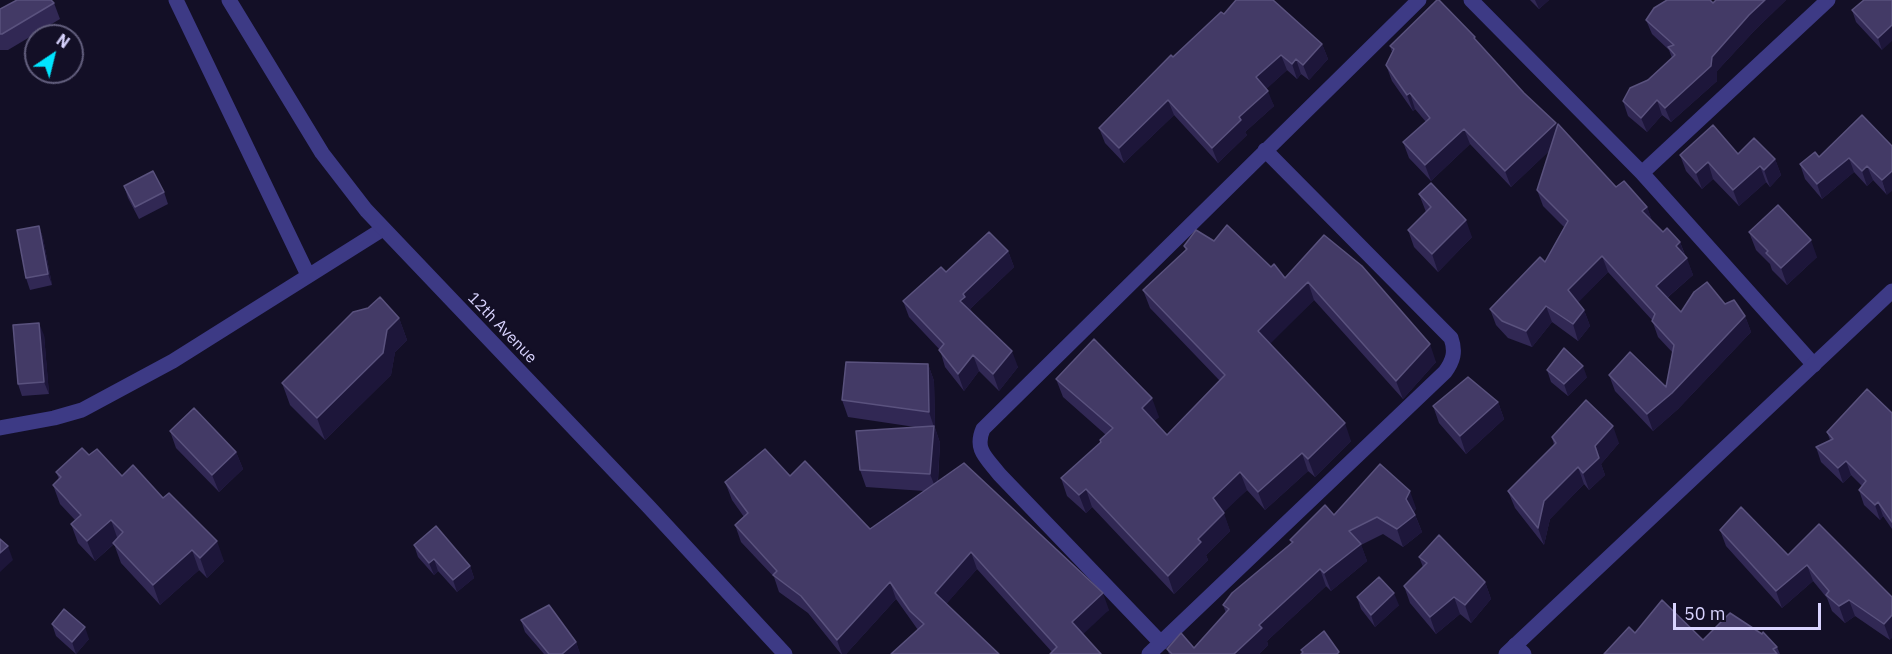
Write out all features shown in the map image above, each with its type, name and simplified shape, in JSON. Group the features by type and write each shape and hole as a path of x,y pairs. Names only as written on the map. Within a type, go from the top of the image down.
{"street":[{"path":"176,0 308,275"},
{"name":"12th Avenue","path":"229,0 322,153 383,229 648,506 785,654"},
{"path":"1161,643 999,474 980,448 980,438 984,429 1419,0"},
{"path":"1471,0 1642,173 1814,365"},
{"path":"1642,173 1828,0"},
{"path":"1149,654 1445,372 1454,356 1451,338 1265,150"},
{"path":"0,428 54,418 81,410 173,361 383,229"},
{"path":"1515,651 1892,291"}],"building":[{"path":"17,0 51,0 54,3 0,34 0,9"},
{"path":"1236,0 1273,0 1322,44 1303,65 1296,59 1292,64 1281,55 1256,77 1268,91 1239,117 1241,120 1212,148 1168,100 1119,148 1099,128 1171,55 1173,57 1221,12 1224,14"},
{"path":"1437,0 1475,37 1524,93 1556,123 1505,171 1464,129 1425,165 1403,142 1430,118 1410,93 1407,95 1386,65 1394,49 1390,46"},
{"path":"1667,0 1710,0 1713,3 1716,0 1765,0 1712,57 1711,66 1665,108 1657,100 1641,118 1623,101 1630,88 1648,80 1675,55 1668,47 1674,45 1646,20 1654,8"},
{"path":"1864,0 1892,0 1892,25 1878,38 1852,10"},
{"path":"1862,115 1892,146 1892,171 1882,180 1867,166 1862,171 1849,158 1817,184 1800,164 1815,152 1819,157"},
{"path":"1558,124 1616,187 1624,181 1647,207 1642,211 1663,232 1667,228 1680,242 1676,246 1687,258 1656,286 1681,312 1694,292 1707,282 1725,304 1734,300 1745,316 1672,393 1647,414 1609,375 1630,352 1666,387 1674,345 1652,321 1655,314 1602,256 1568,290 1584,310 1573,324 1546,306 1526,331 1502,321 1490,309 1540,257 1545,262 1568,221 1537,190"},
{"path":"1713,125 1738,154 1754,138 1775,159 1764,170 1760,166 1733,190 1708,162 1696,173 1680,155"},
{"path":"153,171 164,192 135,207 124,186"},
{"path":"1431,183 1466,220 1432,254 1408,230 1431,207 1419,194"},
{"path":"1778,205 1811,240 1781,268 1749,232"},
{"path":"1227,225 1271,267 1274,264 1285,278 1324,235 1362,266 1430,344 1396,381 1308,282 1258,331 1345,423 1308,459 1302,453 1258,492 1240,472 1213,498 1224,513 1198,539 1201,542 1168,576 1086,489 1079,495 1061,478 1113,428 1056,379 1094,339 1152,398 1142,408 1167,435 1225,375 1143,290 1187,249 1184,246 1196,230 1214,241"},
{"path":"39,226 48,274 26,278 17,230"},
{"path":"989,232 1008,251 963,294 965,297 960,301 1012,351 993,374 973,355 958,374 939,350 944,344 903,301 941,267 946,272"},
{"path":"380,297 399,318 387,330 383,353 317,418 282,383 353,312 368,308"},
{"path":"39,323 44,382 18,384 13,325"},
{"path":"1564,348 1583,366 1564,384 1547,370"},
{"path":"846,362 928,364 929,412 842,400"},
{"path":"1468,377 1498,402 1460,436 1433,406"},
{"path":"1867,389 1892,413 1892,522 1878,502 1875,505 1859,490 1866,481 1846,461 1838,468 1816,447 1833,439 1827,432"},
{"path":"1586,400 1613,426 1595,446 1599,458 1583,473 1578,467 1544,501 1538,528 1508,491 1556,443 1552,437"},
{"path":"194,408 236,452 212,475 170,431"},
{"path":"934,426 930,474 860,470 856,431"},
{"path":"82,448 89,455 97,449 122,476 133,465 163,498 169,493 217,541 200,558 192,550 153,585 113,543 123,532 111,520 87,541 71,524 81,515 53,485 61,477 56,472"},
{"path":"765,449 790,476 805,461 870,529 964,463 1103,593 1072,622 1101,654 1050,654 1057,647 971,552 935,593 999,654 891,654 924,624 910,611 890,582 837,640 801,596 773,575 777,571 735,525 748,513 725,482"},
{"path":"1380,464 1410,491 1406,499 1415,515 1397,529 1377,517 1349,531 1361,544 1324,573 1320,569 1259,625 1262,628 1234,654 1172,654 1167,649 1181,633 1194,648 1229,609 1223,605 1232,593 1293,542 1290,540 1325,505 1334,515"},
{"path":"1741,507 1788,555 1819,524 1892,597 1892,615 1884,624 1849,600 1839,606 1826,595 1829,591 1807,565 1776,591 1720,530"},
{"path":"436,526 470,566 453,580 434,559 429,563 414,545"},
{"path":"1439,535 1485,582 1465,605 1454,597 1430,617 1404,586 1427,563 1419,557"},
{"path":"0,539 8,546 0,553"},
{"path":"1379,577 1394,593 1371,615 1357,597"},
{"path":"1662,600 1703,640 1730,613 1762,634 1763,632 1777,647 1773,649 1777,654 1604,654 1629,627 1635,633"},
{"path":"549,605 576,642 562,654 549,654 521,620"},
{"path":"64,609 85,627 72,642 52,624"},
{"path":"1324,631 1339,652 1337,654 1301,654 1303,652 1301,650"}]}
